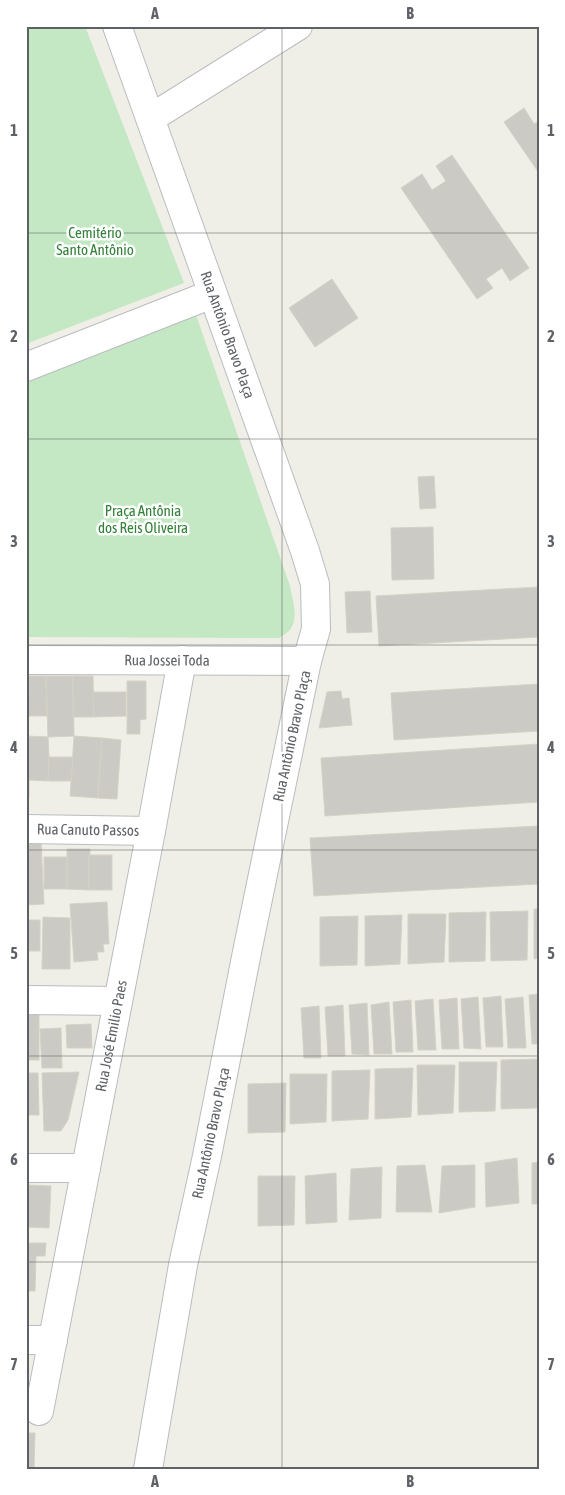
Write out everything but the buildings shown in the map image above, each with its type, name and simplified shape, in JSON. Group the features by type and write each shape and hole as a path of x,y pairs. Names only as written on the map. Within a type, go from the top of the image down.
{"street":[{"name":"Rua Antônio Bravo Plaça","path":"116,26 151,118 212,294 290,507 315,584 316,629 307,661 207,1156 183,1265 148,1469"},
{"path":"151,118 298,26"},
{"path":"26,367 212,294"},
{"name":"Rua Jossei Toda","path":"26,660 307,661"},
{"name":"Rua José Emilio Paes","path":"39,1411 151,831 182,660"},
{"name":"Rua Canuto Passos","path":"26,829 151,831"},
{"path":"26,1000 118,1001"},
{"path":"26,1168 86,1168"},
{"path":"26,1340 53,1340"}],"green space":[{"name":"Cemitério Santo Antônio","path":"26,26 85,26 184,283 26,344"},
{"name":"Praça Antônia dos Reis Oliveira","path":"195,312 290,586 295,615 292,626 288,632 279,638 26,637 26,377"}]}
